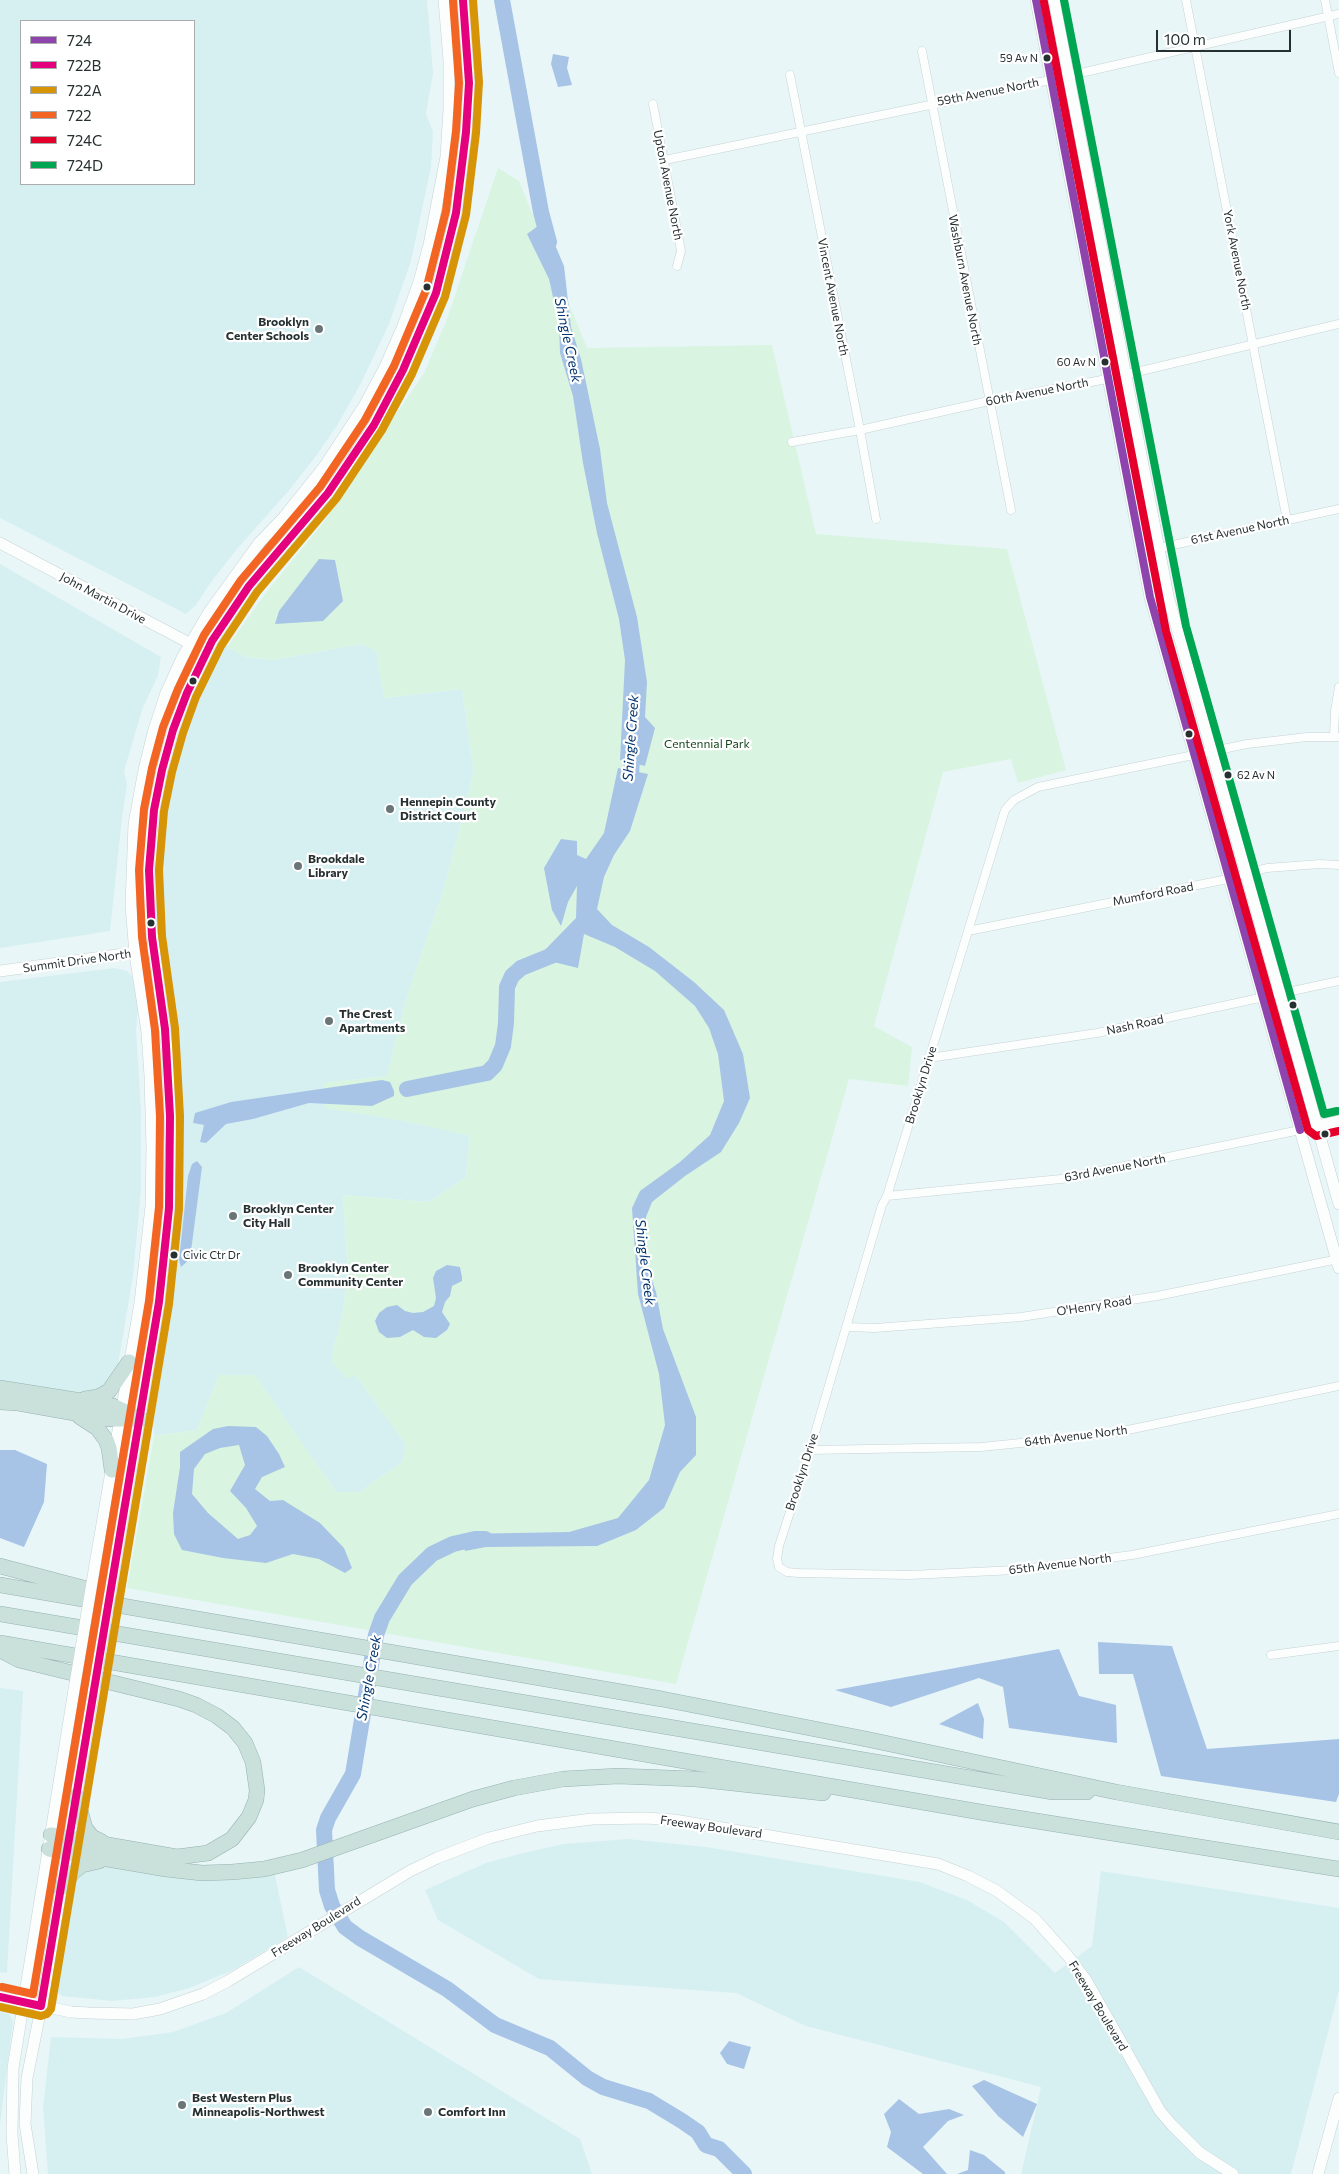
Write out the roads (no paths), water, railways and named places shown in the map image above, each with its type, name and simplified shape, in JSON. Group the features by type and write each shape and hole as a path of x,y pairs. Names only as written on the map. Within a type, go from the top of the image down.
{"highway":[{"path":"0,1388 62,1397 92,1398 104,1395 114,1385 129,1362"},
{"path":"62,1397 121,1415 141,1419"},
{"path":"0,1402 121,1415"},
{"path":"47,1408 77,1416 97,1428 109,1448 112,1470"},
{"path":"0,1566 87,1589 114,1605"},
{"path":"0,1585 699,1706 1116,1792 1339,1832"},
{"path":"0,1614 1052,1792 1116,1792"},
{"path":"0,1643 986,1813 1339,1869"},
{"path":"0,1650 19,1660 179,1699 196,1705 226,1722 245,1743 255,1772 256,1800 249,1818 232,1839 208,1853 190,1857 112,1853 82,1864 73,1872 61,1888"},
{"path":"50,1842 112,1853 166,1869 202,1873 249,1871 302,1860 499,1792 546,1782 598,1776 641,1776 719,1781 986,1813"},
{"path":"76,1796 80,1815 88,1833 112,1853"}],"street":[{"path":"15,2174 12,2134 13,2068 22,2002 147,1253 152,1148 146,1032 135,954 131,905 131,869 136,807 152,733 166,693 182,658 233,576 259,543 312,484 344,438 386,365 403,326 419,282 429,245 446,157 450,109 450,56 444,0"},
{"path":"33,2174 25,2124 27,2078 41,2006 141,1419 165,1254 170,1191 171,1124 168,1055 149,910 149,870 154,810 173,730 205,654 249,586 328,493 374,425 404,370 436,293 456,213 466,132 469,83 462,0"},
{"path":"1036,0 1107,379 1152,606 1338,1262"},
{"path":"1054,0 1125,374 1176,628 1339,1204"},
{"name":"York Avenue North","path":"1186,0 1287,520"},
{"path":"1325,0 1339,73"},
{"name":"59th Avenue North","path":"665,160 1050,80 1339,14"},
{"name":"Washburn Avenue North","path":"922,51 989,401 1012,510"},
{"name":"Vincent Avenue North","path":"790,74 876,519"},
{"name":"Upton Avenue North","path":"653,104 665,160 680,251 677,266"},
{"name":"60th Avenue North","path":"792,442 860,430 989,401 1107,379 1339,324"},
{"name":"61st Avenue North","path":"1141,552 1339,509"},
{"name":"John Martin Drive","path":"0,543 191,644 205,654"},
{"path":"1337,737 1335,711 1339,687"},
{"name":"Brooklyn Drive","path":"779,1567 777,1559 778,1546 810,1450 882,1205 887,1196 1005,810 1014,800 1038,787 1277,739 1337,737"},
{"name":"Mumford Road","path":"968,931 1245,873 1293,865 1339,865"},
{"name":"Summit Drive North","path":"0,971 154,950"},
{"name":"Nash Road","path":"929,1058 1060,1040 1339,981"},
{"name":"63rd Avenue North","path":"887,1196 1062,1179 1339,1121"},
{"name":"O'Henry Road","path":"846,1327 875,1328 1021,1317 1157,1296 1338,1262"},
{"name":"64th Avenue North","path":"810,1450 981,1447 1118,1432 1339,1386"},
{"name":"65th Avenue North","path":"779,1567 787,1572 798,1573 910,1575 1016,1570 1132,1555 1339,1514"},
{"path":"1271,1655 1339,1646"},
{"name":"Freeway Boulevard","path":"0,1997 71,2012 113,2015 144,2012 176,2005 228,1982 410,1871 437,1858 489,1838 537,1826 610,1818 674,1820 938,1864 968,1876 996,1891 1035,1919 1086,1980 1160,2110 1185,2140 1216,2164 1233,2174"},
{"path":"1318,2174 1339,2098"}],"water":[{"path":"553,54 569,57 567,68 572,85 558,87 551,64"},
{"path":"545,221 564,266 571,327 581,359 600,449 607,503 637,617 647,682 645,717 655,728 645,766 620,760 625,660 619,619 597,533 583,463 573,396 560,353 559,324 549,279 527,234"},
{"path":"319,559 335,560 343,601 323,621 275,624 279,611"},
{"path":"618,768 648,774 630,831 614,855 604,877 597,909 612,925 649,947 694,982 724,1010 743,1054 750,1098 739,1123 721,1152 685,1176 652,1202 646,1217 648,1268 656,1292 663,1329 696,1417 696,1455 680,1472 664,1508 636,1530 597,1546 486,1547 465,1551 461,1534 569,1532 618,1518 649,1480 665,1425 659,1374 638,1294 632,1208 640,1191 680,1162 710,1135 724,1101 718,1054 709,1028 695,1006 655,971 615,947 584,934 578,968 537,958 576,918 577,886 568,902 561,926 552,910 544,868 561,839 577,841 577,855 586,859 604,833"},
{"path":"382,1080 390,1082 394,1096 372,1106 309,1103 253,1119 226,1124 206,1143 200,1142 204,1125 193,1123 195,1113 231,1102"},
{"path":"197,1161 202,1167 190,1259 181,1267 179,1260 188,1176 192,1164"},
{"path":"447,1265 460,1267 462,1281 452,1286 450,1296 445,1302 442,1312 450,1324 447,1330 436,1338 424,1337 413,1330 400,1337 387,1338 379,1332 375,1321 379,1313 387,1307 397,1305 405,1311 413,1313 423,1312 434,1306 436,1298 433,1278 436,1271"},
{"path":"228,1426 256,1427 267,1436 285,1467 262,1477 255,1489 270,1501 283,1500 320,1523 344,1548 352,1568 345,1573 319,1559 293,1554 266,1563 223,1558 182,1550 174,1534 173,1513 180,1467 180,1452 213,1429","holes":["239,1445 245,1465 230,1491 246,1508 257,1526 250,1535 238,1539 208,1513 192,1494 194,1469 205,1454 220,1448"]},
{"path":"0,1450 15,1450 47,1464 44,1502 24,1547 0,1538"},
{"path":"1098,1642 1172,1646 1207,1749 1339,1739 1339,1794 1336,1802 1161,1776 1133,1674 1099,1674"},
{"path":"1059,1649 1079,1696 1116,1705 1117,1743 1009,1728 1003,1687 979,1678 891,1707 835,1690"},
{"path":"978,1703 984,1719 983,1739 939,1724"},
{"path":"729,2041 751,2047 744,2069 727,2064 720,2053"},
{"path":"984,2080 1037,2104 1023,2137 998,2116 972,2086"},
{"path":"899,2099 919,2114 949,2109 964,2115 948,2121 923,2147 947,2174 923,2174 887,2147 891,2132 884,2114"},
{"path":"970,2150 984,2155 1005,2174 957,2174 968,2170"}],"waterway":[{"name":"Shingle Creek","path":"502,0 541,212 549,242"},
{"name":"Shingle Creek","path":"628,792 633,742"},
{"path":"407,1089 487,1073 495,1065 503,1046 507,987 512,976 521,968 563,951"},
{"name":"Shingle Creek","path":"485,1539 475,1539 453,1544 432,1554 405,1580 382,1618 376,1635 353,1774 328,1818 324,1830 327,1890 332,1906 345,1927 360,1938 447,1989 495,2025 550,2048 587,2078 603,2087 649,2101 682,2121 698,2132 706,2145 719,2149 744,2174"}],"place":[{"name":"59 Av N","path":"1047,58"},
{"name":"Brooklyn Center Schools","path":"319,329"},
{"name":"60 Av N","path":"1105,362"},
{"name":"62 Av N","path":"1228,775"},
{"name":"Hennepin County District Court","path":"390,809"},
{"name":"Brookdale Library","path":"298,866"},
{"name":"The Crest Apartments","path":"329,1021"},
{"name":"Brooklyn Center City Hall","path":"233,1216"},
{"name":"Civic Ctr Dr","path":"174,1255"},
{"name":"Brooklyn Center Community Center","path":"288,1275"},
{"name":"Best Western Plus Minneapolis-Northwest","path":"182,2105"},
{"name":"Comfort Inn","path":"428,2112"}],"park label":[{"name":"Centennial Park","path":"707,744"}]}
